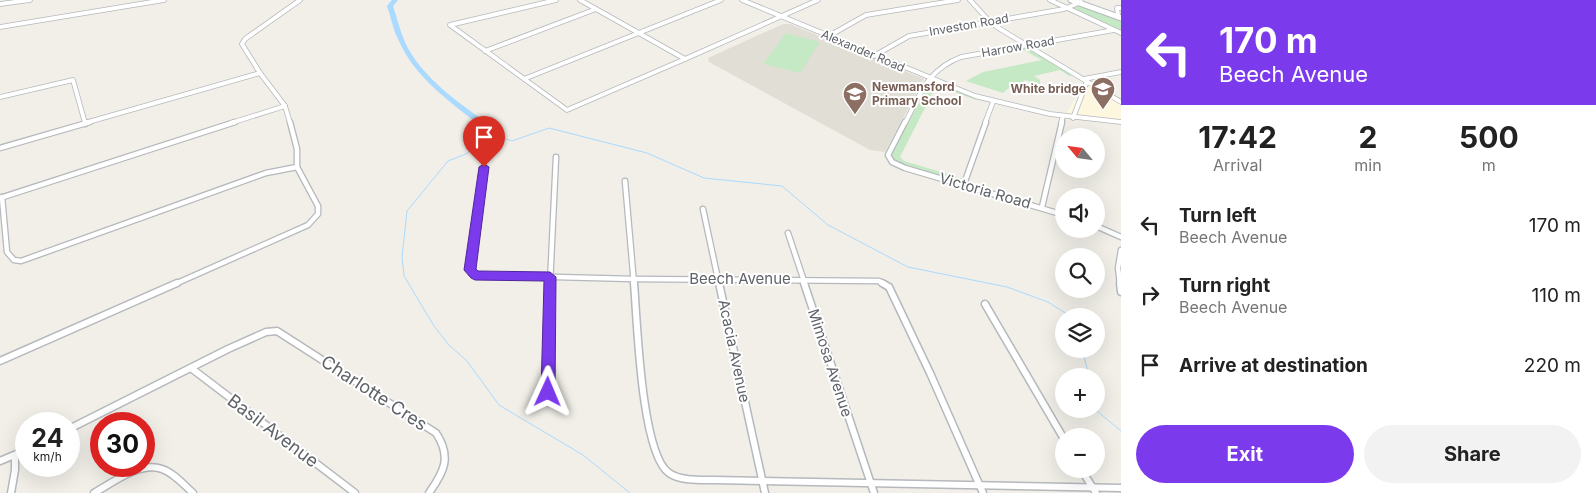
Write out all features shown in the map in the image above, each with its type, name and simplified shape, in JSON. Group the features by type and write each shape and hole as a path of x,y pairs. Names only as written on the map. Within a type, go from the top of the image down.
{"main road":[{"path":"1077,1 1120,16"}],"street":[{"path":"0,4 30,0"},
{"path":"119,7 120,0"},
{"path":"0,27 164,0"},
{"path":"0,361 308,225 318,214 318,206 297,167 297,149 285,106 260,73 242,44 242,41 300,0"},
{"path":"556,0 450,25 563,108 570,110 818,0"},
{"path":"580,0 686,59"},
{"path":"524,79 721,0"},
{"name":"Alexander Road","path":"742,0 928,79 993,102 1073,118 1121,122"},
{"path":"827,37 866,15 958,0"},
{"path":"970,0 990,22 1121,102"},
{"path":"1050,0 1069,7 1121,33"},
{"name":"Investon Road","path":"874,56 909,36 1069,7 1077,1"},
{"path":"1119,8 1120,16"},
{"path":"485,51 596,9"},
{"name":"Harrow Road","path":"905,168 892,162 888,154 928,79 945,63 954,59 1114,30"},
{"path":"1085,80 1121,72"},
{"path":"0,148 260,73"},
{"path":"0,97 73,80 85,124"},
{"path":"1073,118 1085,80"},
{"path":"964,184 993,102"},
{"path":"285,106 1,198 7,252 14,260 21,261 266,173 297,167"},
{"path":"1042,208 1063,116"},
{"path":"548,392 550,277 556,157"},
{"name":"Beech Avenue","path":"484,167 470,270 472,274 633,279 718,278 878,281 889,287 982,490"},
{"name":"Victoria Road","path":"905,168 1055,212"},
{"path":"625,181 648,424 652,444 661,465 670,473 676,476 762,482 870,483 982,490 1094,490 1121,488"},
{"name":"Acacia Avenue","path":"703,209 765,493"},
{"path":"1105,230 1121,237"},
{"name":"Mimosa Avenue","path":"788,233 874,493"},
{"path":"1121,250 1118,268 1121,292"},
{"path":"985,304 1058,428"},
{"name":"Charlotte Cres","path":"191,368 266,332 282,333 436,434 443,443 444,465 442,475 429,493"},
{"path":"80,424 191,368"},
{"name":"Basil Avenue","path":"191,368 355,493"},
{"path":"0,461 15,456"},
{"path":"94,493 135,472 155,467 172,475 193,493"},
{"path":"11,493 15,470"},
{"path":"1087,478 1094,490"}],"shaded area":[{"name":"Newmansford Primary School","path":"783,24 790,24 924,79 885,152 870,150 709,62 708,58"},
{"path":"1085,81 1121,102 1121,122 1065,116"}],"green space":[{"path":"1080,4 1121,19 1121,32 1072,8"},
{"path":"786,33 820,42 800,73 763,64"},
{"path":"1025,47 1075,75 1069,76 1060,70 1034,76 1040,80 1040,85 1025,80 1021,83 1020,87 1012,85 1003,93 966,81 983,72 1042,60 1020,48"},
{"path":"935,82 979,101 941,87 935,88 900,157 904,161 964,179 963,183 913,170 895,162 891,157 895,146 930,83"}],"waterway":[{"path":"395,0 390,6 400,38 407,52 423,74 435,86 489,129 491,134"},
{"path":"630,493 583,455 499,405 467,361 449,345 434,326 404,276 402,257 407,211 448,161 466,154 484,137 491,134 512,141 549,128 647,153 704,178 782,186 828,225 908,267 1007,287 1048,302 1057,308"},
{"path":"1084,358 1087,368"},
{"path":"1105,418 1121,431"}],"place":[{"name":"White bridge","path":"1103,110"},
{"name":"Newmansford Primary School","path":"855,115"}],"route":[{"path":"484,167 470,270 475,275 550,277 548,392"}]}
